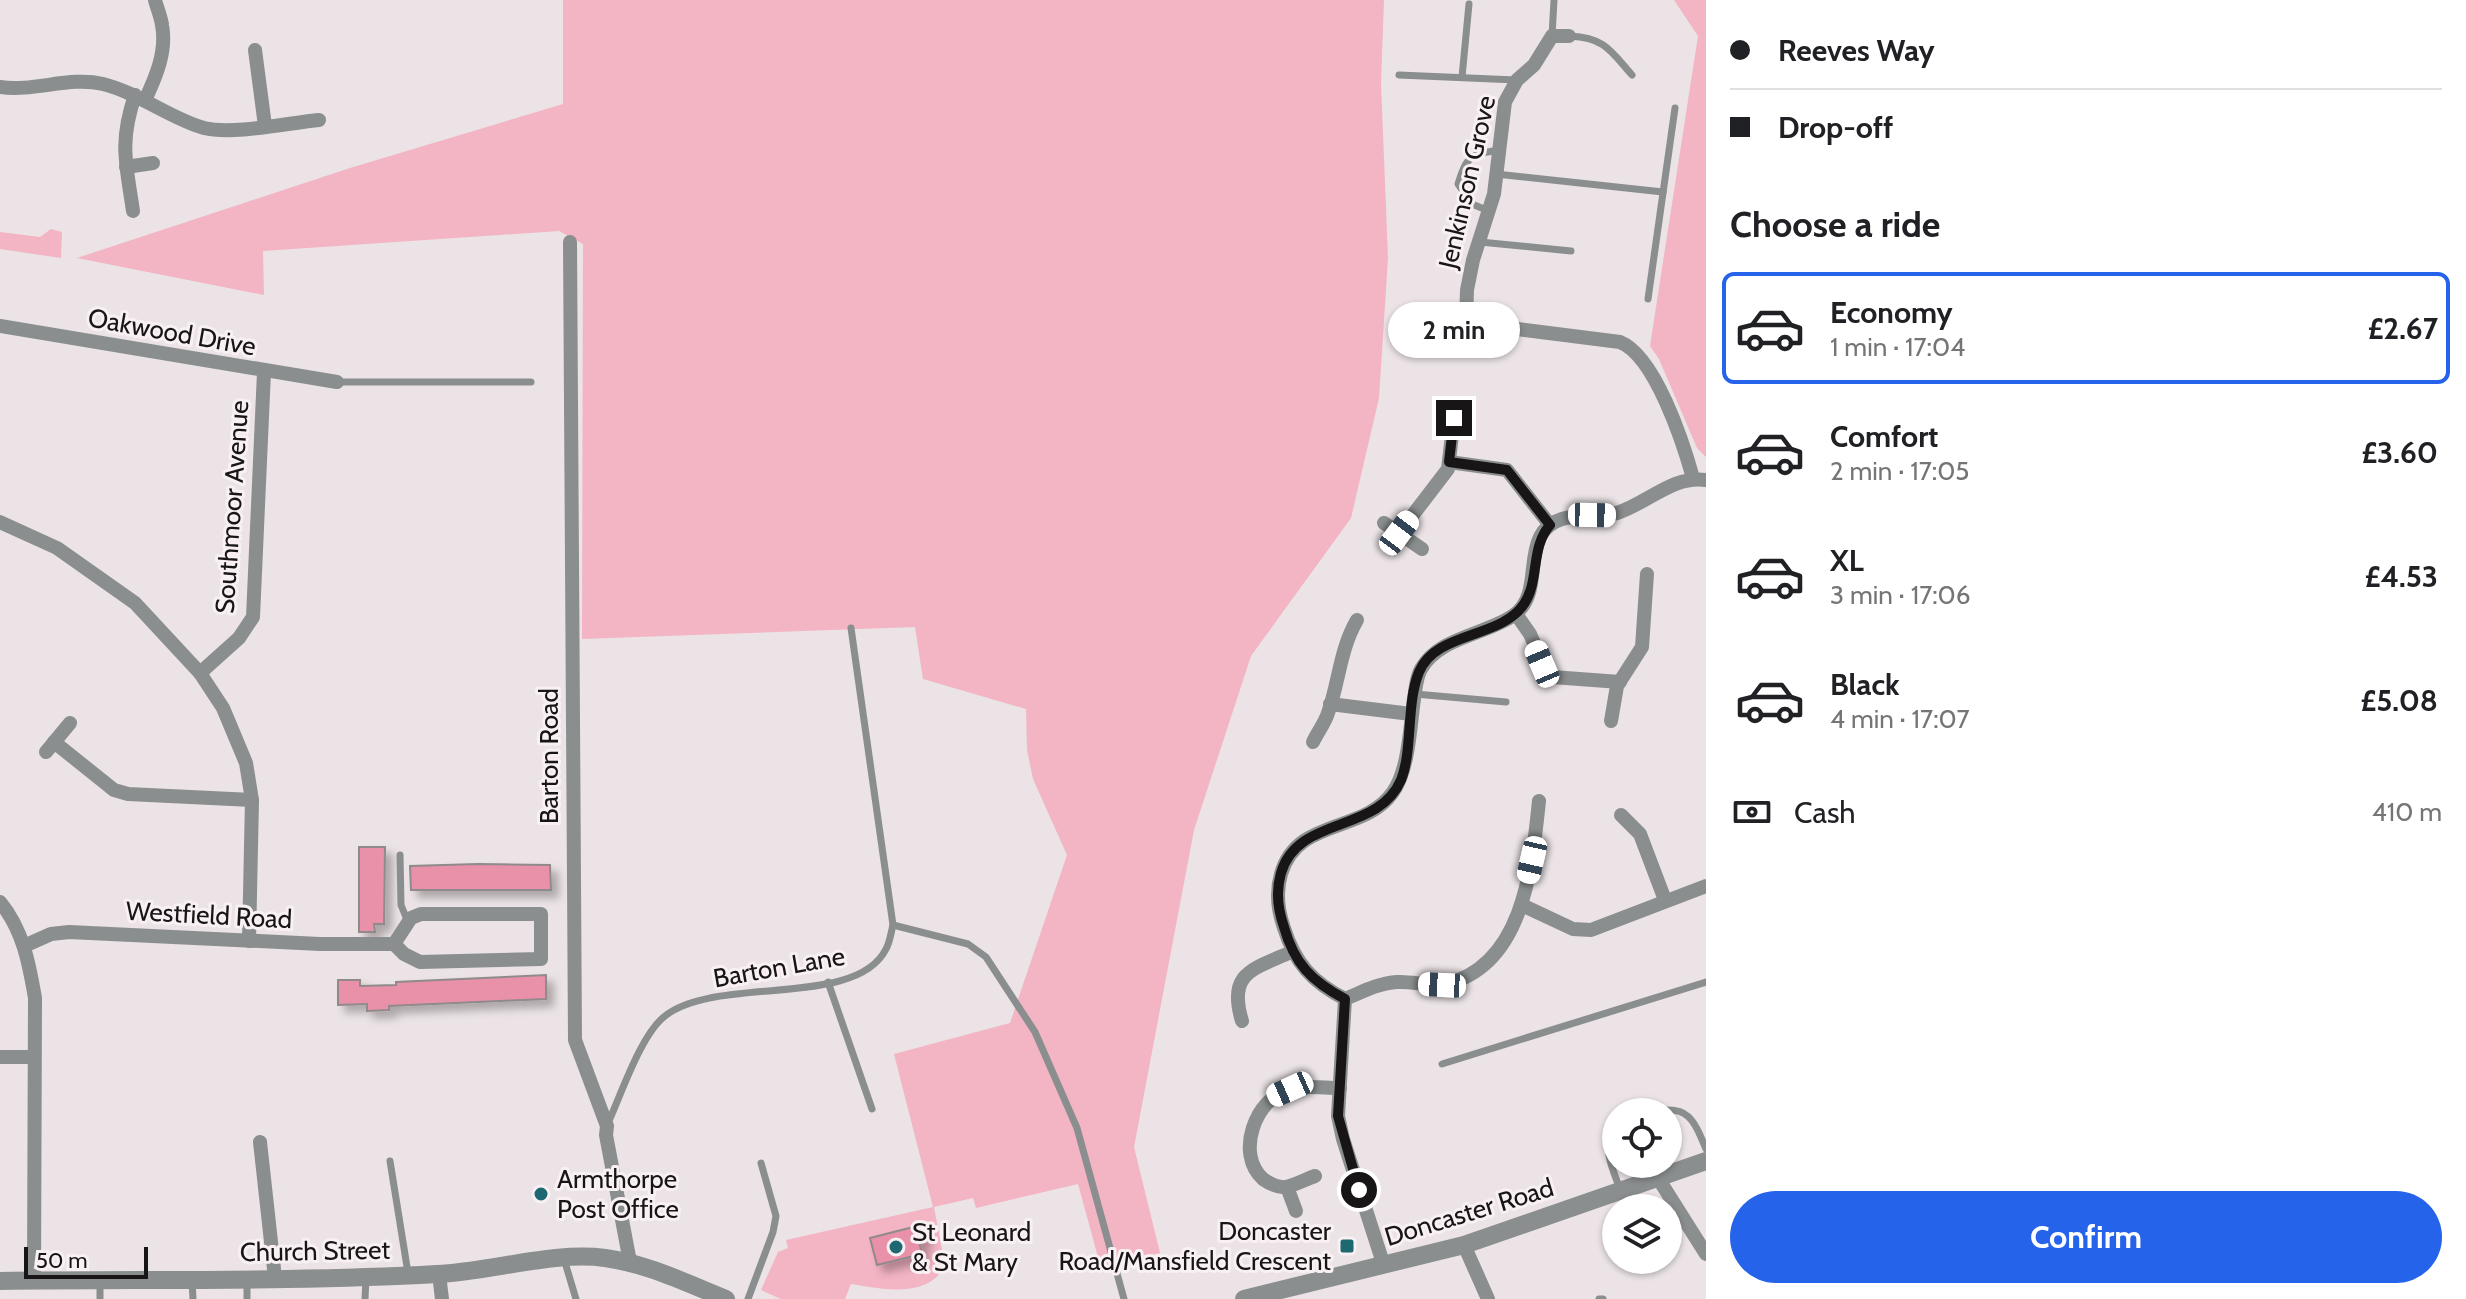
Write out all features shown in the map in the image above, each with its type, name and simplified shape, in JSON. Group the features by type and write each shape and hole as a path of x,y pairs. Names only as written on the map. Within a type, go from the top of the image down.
{"street":[{"path":"133,211 124,135 140,98 160,64 163,26 155,0"},
{"path":"1552,36 1569,36"},
{"name":"Jenkinson Grove","path":"1466,321 1467,290 1490,211 1505,102 1517,80 1534,65 1552,36"},
{"path":"255,50 265,126"},
{"path":"0,87 18,90 83,82 102,84 203,127 226,131 319,120"},
{"path":"126,167 153,163"},
{"name":"Barton Road","path":"570,242 575,1040 607,1126 606,1135 630,1262"},
{"path":"1345,999 1303,968 1291,952 1281,920 1278,886 1285,861 1298,844 1320,831 1361,817 1391,795 1401,779 1418,672 1433,653 1516,614 1530,591 1540,536 1550,525 1574,516 1614,515 1639,505 1680,481 1699,479 1648,365 1629,346 1555,332 1446,320"},
{"name":"Oakwood Drive","path":"0,326 337,382"},
{"name":"Southmoor Avenue","path":"200,673 239,638 253,617 264,372"},
{"path":"1399,533 1448,469 1454,418"},
{"path":"1449,462 1507,470 1550,525"},
{"path":"0,522 57,548 135,603 200,673 223,708 246,763 252,800 249,941"},
{"path":"1384,523 1422,549"},
{"path":"1611,721 1614,697 1620,682 1642,647 1647,574"},
{"path":"1516,614 1552,677 1620,682"},
{"path":"1313,742 1327,715 1345,647 1357,620"},
{"path":"1330,704 1411,714"},
{"path":"70,723 50,747 114,790 128,794 252,800"},
{"path":"1345,999 1374,986 1396,982 1442,985 1481,969 1498,952 1522,905 1532,860 1539,801"},
{"path":"1621,815 1640,834 1665,900"},
{"path":"1522,905 1573,929 1591,930 1706,886"},
{"path":"0,902 15,923 29,958 35,998 34,1281"},
{"name":"Westfield Road","path":"24,946 51,934 69,932 394,944 404,954 420,962 541,959 541,914 421,914 408,922"},
{"path":"394,944 408,922"},
{"path":"1242,1021 1237,1006 1239,982 1247,973 1291,952"},
{"path":"1345,999 1338,1116 1384,1266"},
{"path":"0,1057 33,1057"},
{"path":"1315,1176 1287,1187 1269,1183 1253,1166 1249,1152 1251,1131 1263,1108 1275,1096 1290,1089 1340,1088"},
{"path":"260,1142 275,1278"},
{"name":"Doncaster Road","path":"1682,1170 1706,1161"},
{"path":"1658,1178 1706,1254"},
{"name":"Doncaster Road","path":"1253,1298 1464,1245 1658,1178"},
{"path":"1287,1187 1296,1211"},
{"path":"1464,1245 1488,1299"},
{"name":"Church Street","path":"0,1281 409,1275 564,1259 601,1258 630,1262"},
{"path":"630,1262 726,1299"},
{"path":"439,1274 442,1299"}],"lane":[{"path":"1552,36 1554,0"},
{"path":"1462,77 1469,4"},
{"path":"1569,36 1590,37 1605,44 1632,75"},
{"path":"1399,75 1517,80"},
{"path":"1648,299 1675,108"},
{"path":"1490,211 1472,204 1458,184 1465,162 1479,154 1499,150"},
{"path":"1496,174 1663,192"},
{"path":"1480,242 1571,251"},
{"path":"337,382 531,382"},
{"path":"851,628 893,925 968,944 986,957 1035,1032 1077,1128 1124,1299"},
{"path":"1415,694 1506,702"},
{"path":"400,855 401,905 408,922"},
{"name":"Barton Lane","path":"607,1126 648,1034 665,1016 704,1000 852,979 873,965 886,949 893,925"},
{"path":"828,982 872,1109"},
{"path":"1442,1064 1706,982"},
{"path":"1682,1111 1694,1123 1706,1149"},
{"path":"390,1161 409,1275"},
{"path":"748,1299 776,1216 761,1163"},
{"path":"1617,1178 1620,1191"},
{"path":"564,1259 576,1299"},
{"path":"365,1299 366,1276"},
{"path":"247,1278 247,1299"},
{"path":"100,1279 100,1299"},
{"path":"192,1279 193,1299"}],"shaded area":[{"path":"563,0 1384,0 1381,83 1388,258 1379,398 1351,518 1251,656 1194,830 1134,1147 1160,1253 1101,1268 1078,1184 976,1208 973,1198 934,1207 945,1266 937,1276 916,1288 890,1289 851,1284 845,1299 781,1299 761,1290 778,1252 788,1248 786,1240 933,1207 894,1054 1010,1023 1067,855 1033,779 1027,750 1026,709 923,679 915,627 582,639 583,244 559,231 263,251 264,295 77,258 350,168 563,104"},
{"path":"1674,0 1706,0 1706,457 1697,448 1659,359 1650,346 1698,36"},
{"path":"51,229 62,232 61,258 0,249 0,232 40,237"}],"building":[{"path":"359,847 385,847 384,924 374,924 375,932 359,932"},
{"path":"550,865 551,890 411,890 410,866"},
{"path":"546,975 546,999 389,1006 389,1010 367,1011 367,1004 338,1005 338,980 360,980 360,986"},
{"name":"St Leonard & St Mary","path":"921,1225 925,1239 919,1241 922,1254 877,1265 870,1238"}],"place":[{"name":"Armthorpe Post Office","path":"541,1194"},
{"name":"Doncaster Road/Mansfield Crescent","path":"1347,1246"},
{"name":"St Leonard & St Mary","path":"896,1247"}],"route":[{"path":"1359,1190 1338,1116 1345,999 1303,968 1291,952 1281,920 1278,886 1285,861 1298,844 1320,831 1361,817 1391,795 1401,779 1418,672 1433,653 1516,614 1530,591 1540,536 1550,525 1507,470 1449,462 1454,418"}]}
